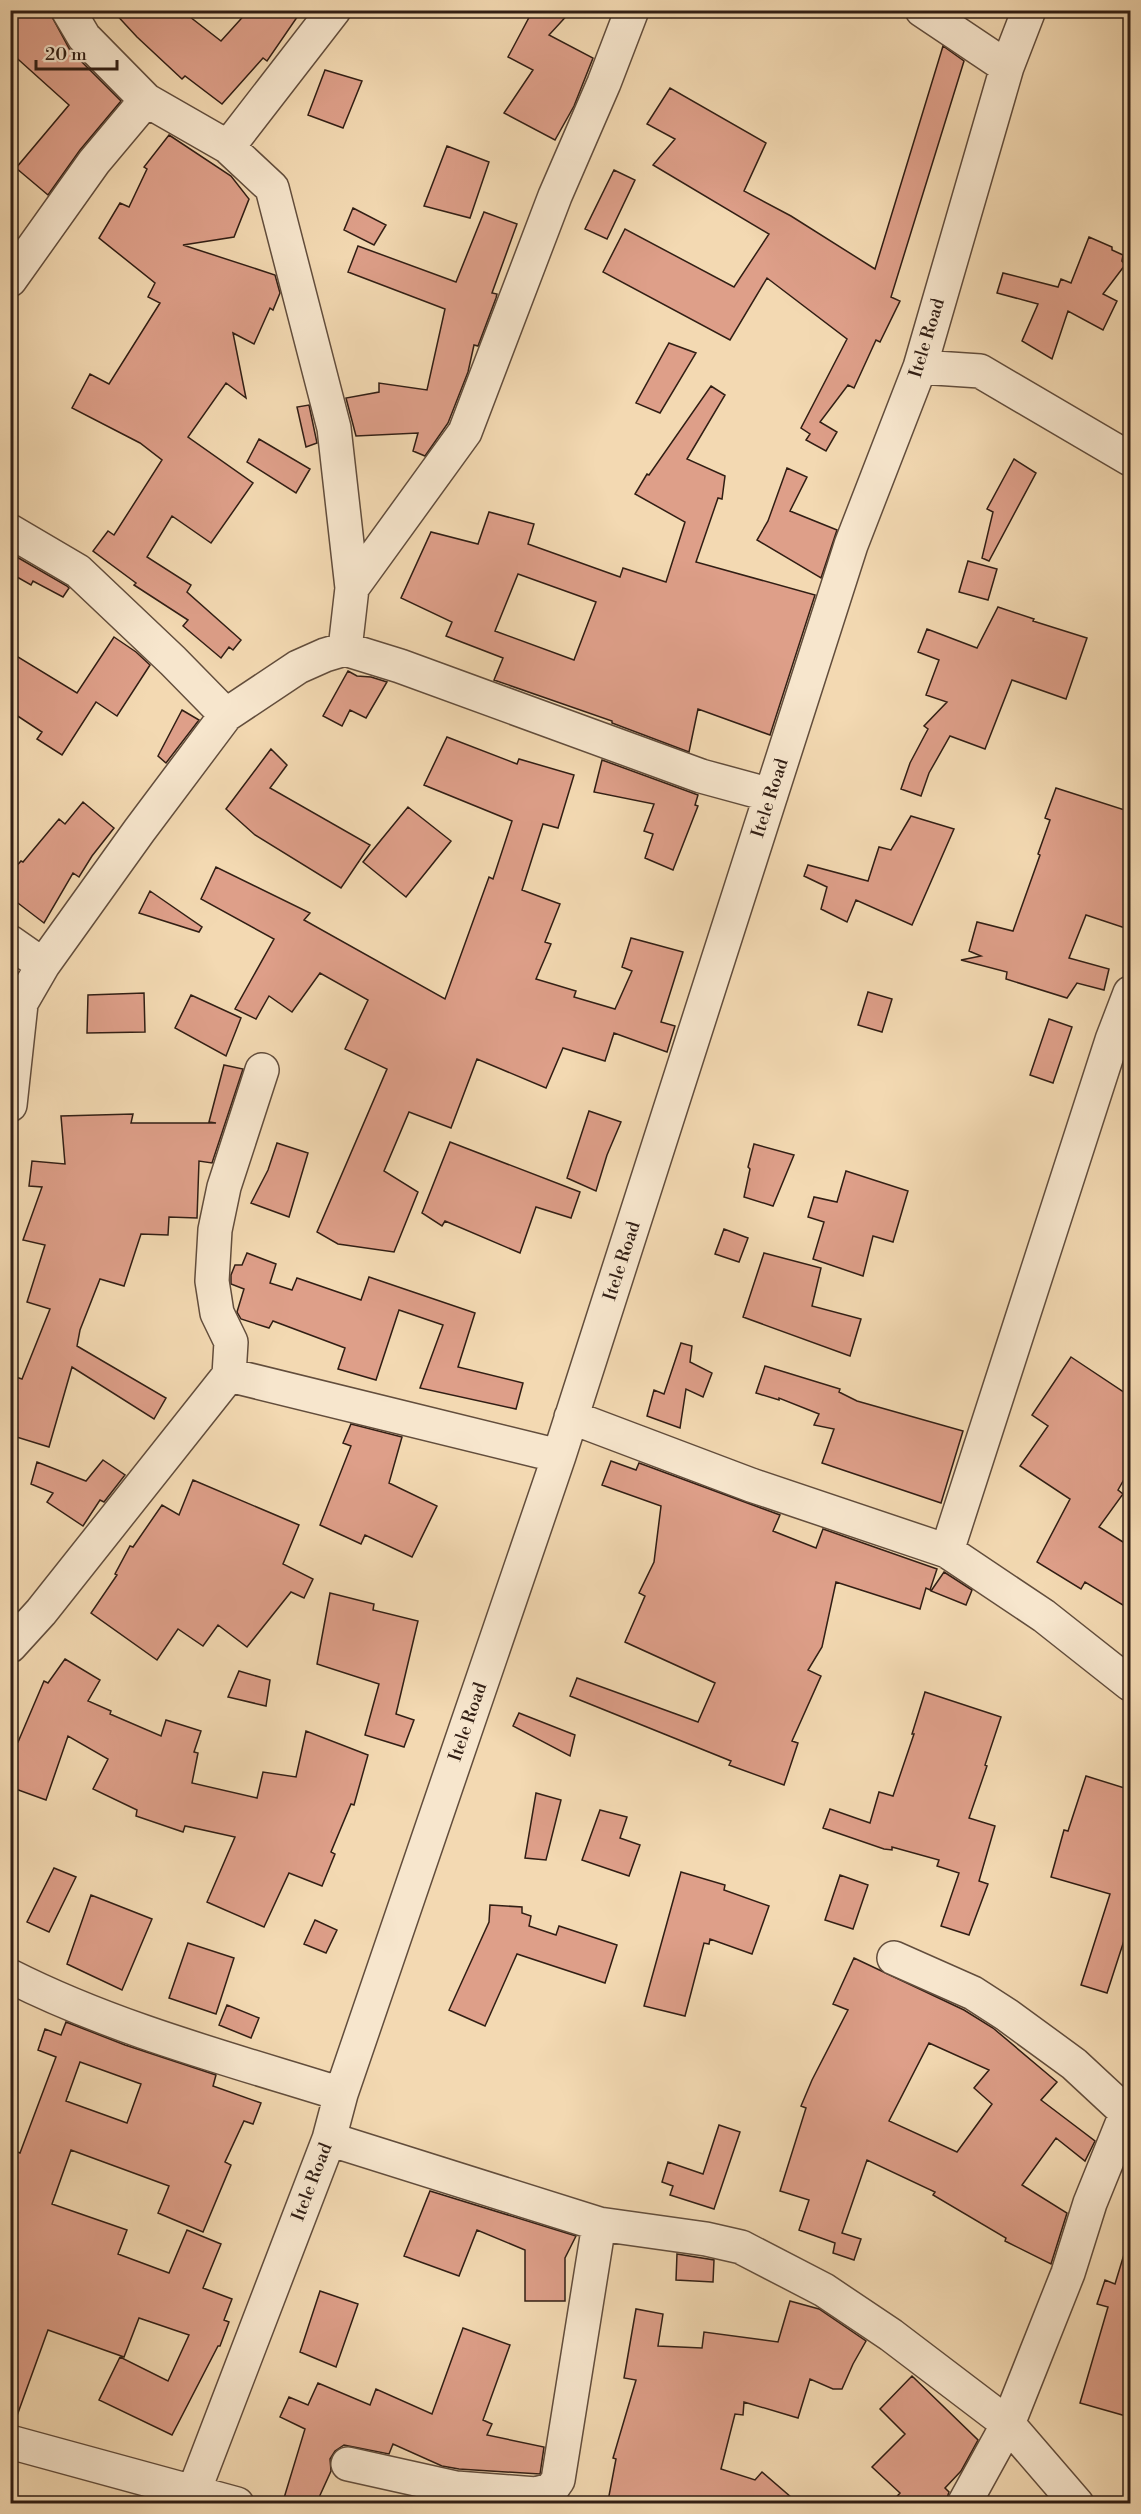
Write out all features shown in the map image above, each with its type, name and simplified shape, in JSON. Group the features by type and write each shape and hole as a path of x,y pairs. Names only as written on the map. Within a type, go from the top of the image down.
{"street":[{"path":"68,10 84,37 146,100 228,147 272,188 334,428 352,588 345,649"},
{"path":"228,147 334,10"},
{"path":"352,588 465,432 555,196 604,83 632,10"},
{"path":"922,10 1007,67"},
{"name":"Itele Road","path":"193,2497 329,2139 341,2094 559,1456 851,545 920,367 1007,67 1029,10"},
{"path":"10,280 94,162 146,100"},
{"path":"930,333 980,371 1131,459"},
{"path":"920,367 980,371"},
{"path":"10,531 78,571 226,715"},
{"path":"10,1105 16,1013 43,965 226,715 298,667 325,655 345,649 422,674 701,776 771,795"},
{"path":"10,942 43,965"},
{"path":"947,1551 1121,1046 1131,993"},
{"path":"10,1646 41,1612 229,1375 231,1342 217,1313 212,1281 215,1230 224,1187 262,1070"},
{"path":"229,1375 559,1456"},
{"path":"571,1417 751,1485 947,1551 1044,1617 1131,1684"},
{"path":"894,1958 973,1994 1007,2015 1074,2064 1128,2115 1090,2203 1068,2273 1008,2424 964,2504"},
{"path":"10,1976 46,1994 141,2032 341,2094"},
{"path":"329,2139 599,2224 706,2239 741,2247 824,2290 891,2335 1008,2424 1077,2504"},
{"path":"348,2464 456,2488 536,2494 551,2490 558,2480 599,2224"},
{"path":"10,2442 193,2497 237,2504"}],"building":[{"path":"19,10 44,10 51,15 70,50 121,101 80,150 48,195 16,168 69,105 10,52 10,23"},
{"path":"112,10 181,10 221,41 249,10 302,10 267,61 263,58 222,104 185,76 182,79"},
{"path":"533,10 572,10 549,35 593,58 574,106 555,140 504,113 533,70 508,57"},
{"path":"943,46 964,61 891,297 900,301 880,342 876,340 854,388 848,385 820,422 837,432 826,451 806,440 810,434 801,428 847,339 767,278 730,340 603,272 625,229 734,287 769,234 653,165 675,139 647,124 670,88 766,143 744,191 791,216 875,269"},
{"path":"325,70 362,81 343,128 308,115"},
{"path":"169,135 231,176 249,199 234,237 183,245 275,275 280,293 273,310 270,308 254,344 233,333 246,398 226,383 188,437 253,483 211,543 172,516 147,557 191,585 187,592 241,640 233,650 229,647 221,658 183,626 188,620 134,585 136,583 93,551 108,531 114,535 162,460 140,443 72,408 90,374 109,384 160,303 148,297 155,283 99,238 120,203 129,207 147,169 144,167"},
{"path":"447,146 489,162 470,218 424,206"},
{"path":"614,170 635,180 607,239 585,229"},
{"path":"353,208 386,225 374,245 344,230"},
{"path":"484,212 517,224 492,293 497,294 496,298 478,346 474,345 468,372 448,423 425,456 413,451 418,433 356,436 346,398 379,392 379,383 427,390 445,309 348,272 358,246 456,282"},
{"path":"1089,237 1112,247 1112,250 1123,255 1122,261 1125,265 1103,294 1117,301 1103,330 1068,311 1052,359 1022,341 1038,304 997,293 1003,273 1058,287 1061,279 1071,283"},
{"path":"669,343 696,353 660,413 636,403"},
{"path":"711,386 725,395 687,459 725,476 722,499 718,498 696,562 815,595 770,735 698,709 689,752 612,723 612,721 494,680 503,658 446,636 452,622 401,598 431,532 478,544 489,512 534,524 528,544 620,577 623,568 666,582 685,522 635,494 647,474 649,475","holes":["518,574 596,602 574,660 495,631"]},
{"path":"309,405 317,443 306,447 297,407"},
{"path":"259,439 310,469 296,493 247,462"},
{"path":"1014,459 1036,473 989,561 982,558 993,512 987,509"},
{"path":"787,468 807,477 790,511 837,530 821,578 757,540 768,521"},
{"path":"10,553 67,586 69,588 63,597 33,581 31,585 10,573"},
{"path":"968,561 997,569 988,600 959,592"},
{"path":"998,607 1087,638 1066,699 1012,680 985,749 950,736 929,773 921,796 901,789 910,763 928,729 924,726 947,702 926,695 939,660 918,652 927,629 977,648"},
{"path":"114,637 150,665 117,716 96,702 62,755 37,739 42,732 10,711 10,652 77,693"},
{"path":"348,671 357,676 387,682 366,718 350,710 342,726 323,716"},
{"path":"182,710 199,720 166,763 158,756"},
{"path":"447,737 517,764 519,759 574,775 558,828 543,824 522,890 560,904 545,942 551,944 536,979 576,991 574,997 615,1009 632,971 622,967 631,938 683,952 661,1022 675,1026 667,1052 614,1033 605,1061 563,1048 546,1088 477,1059 451,1128 409,1112 384,1171 418,1192 394,1252 338,1244 317,1232 387,1069 345,1049 368,1000 320,973 292,1012 269,996 256,1019 235,1009 274,939 201,899 216,867 310,913 304,920 445,999 489,877 493,879 512,821 424,785"},
{"path":"271,749 287,765 270,788 370,845 341,888 255,835 226,809"},
{"path":"602,760 698,795 695,805 698,806 673,870 645,858 653,834 644,831 654,804 594,792"},
{"path":"1056,788 1131,812 1131,930 1086,915 1069,958 1109,969 1104,990 1077,983 1067,998 1006,979 1007,972 961,960 981,956 969,951 977,922 1013,931 1040,855 1038,854 1050,820 1045,818"},
{"path":"83,802 114,828 79,877 73,873 44,923 10,897 10,873 21,861 23,862 59,819 65,824"},
{"path":"408,807 451,841 406,897 363,862"},
{"path":"911,816 954,829 912,925 856,900 847,922 821,909 827,887 804,876 808,865 868,881 879,847 891,850"},
{"path":"150,891 202,927 199,932 139,913"},
{"path":"868,992 892,999 882,1032 858,1025"},
{"path":"144,993 145,1032 87,1033 88,995"},
{"path":"191,995 241,1018 226,1056 175,1028"},
{"path":"1049,1019 1072,1027 1053,1083 1030,1075"},
{"path":"224,1065 243,1069 212,1163 199,1161 197,1218 169,1217 168,1235 141,1234 124,1286 100,1279 80,1330 77,1346 166,1398 154,1419 72,1367 49,1447 10,1435 10,1375 22,1379 50,1309 27,1302 45,1245 23,1240 42,1187 29,1186 32,1161 65,1164 61,1116 133,1114 131,1123 216,1123 209,1122"},
{"path":"589,1111 621,1122 607,1155 596,1191 567,1178"},
{"path":"450,1142 580,1192 571,1218 536,1207 520,1253 445,1221 442,1226 422,1213"},
{"path":"277,1143 308,1153 289,1217 251,1203 268,1170"},
{"path":"754,1144 794,1155 773,1206 744,1197"},
{"path":"846,1171 908,1191 893,1242 873,1236 863,1276 813,1259 824,1222 808,1217 814,1197 837,1202"},
{"path":"724,1229 748,1238 739,1262 715,1254"},
{"path":"247,1253 276,1264 270,1283 292,1290 297,1278 361,1300 369,1277 475,1313 458,1367 523,1383 516,1409 420,1388 443,1325 399,1310 376,1380 338,1369 345,1348 273,1321 269,1328 241,1319 237,1312 244,1289 231,1284 231,1275 235,1265 242,1265"},
{"path":"764,1253 821,1268 812,1306 861,1319 850,1356 743,1317"},
{"path":"681,1343 692,1346 690,1362 712,1373 703,1397 686,1389 680,1428 647,1416 654,1390 664,1394"},
{"path":"1071,1357 1131,1397 1131,1467 1118,1490 1123,1494 1099,1527 1131,1547 1131,1610 1085,1582 1081,1589 1037,1562 1070,1499 1020,1466 1048,1426 1032,1415"},
{"path":"765,1366 840,1389 839,1392 857,1401 963,1431 941,1503 822,1463 834,1429 814,1425 819,1414 779,1398 779,1400 756,1393"},
{"path":"351,1424 402,1437 389,1483 437,1506 412,1557 365,1535 361,1544 320,1525 351,1446 343,1443"},
{"path":"103,1460 125,1475 104,1502 100,1500 83,1526 47,1502 53,1493 31,1484 37,1462 86,1481"},
{"path":"611,1461 636,1470 639,1463 780,1515 773,1531 816,1548 823,1529 937,1569 930,1590 926,1588 920,1609 836,1582 822,1647 808,1670 821,1676 792,1741 798,1743 784,1785 729,1765 731,1761 570,1696 577,1678 698,1722 715,1683 625,1642 645,1596 639,1593 654,1562 661,1506 602,1485"},
{"path":"193,1480 299,1525 283,1564 313,1579 304,1598 291,1592 247,1647 218,1625 203,1646 178,1629 157,1660 91,1613 117,1575 115,1574 130,1546 133,1547 162,1505 179,1515"},
{"path":"944,1572 972,1590 966,1605 931,1591"},
{"path":"330,1593 374,1604 373,1610 418,1621 396,1714 414,1720 404,1747 365,1735 379,1684 317,1664"},
{"path":"65,1659 100,1680 88,1701 111,1711 110,1714 161,1736 166,1720 201,1731 194,1752 198,1753 192,1783 257,1798 263,1772 296,1777 306,1731 368,1755 354,1805 351,1804 331,1852 335,1854 322,1886 289,1873 264,1927 207,1902 235,1837 185,1826 183,1832 136,1816 137,1810 93,1789 108,1759 68,1736 46,1800 10,1787 10,1739 18,1742 44,1681 48,1683"},
{"path":"239,1671 270,1680 266,1706 228,1697"},
{"path":"925,1692 1001,1717 969,1818 995,1826 979,1881 988,1884 969,1935 941,1926 959,1873 937,1866 939,1860 892,1847 892,1850 884,1849 823,1828 830,1809 870,1823 879,1792 893,1796 914,1734 912,1734"},
{"path":"519,1713 575,1735 570,1756 513,1726"},
{"path":"1086,1776 1131,1790 1131,1919 1107,1993 1081,1985 1110,1894 1051,1877 1064,1830 1068,1831"},
{"path":"536,1793 561,1800 546,1860 525,1858"},
{"path":"600,1810 627,1817 620,1838 640,1845 629,1876 582,1860"},
{"path":"54,1868 76,1877 49,1932 27,1922"},
{"path":"681,1872 725,1885 724,1890 769,1906 752,1954 710,1939 709,1944 704,1943 685,2016 644,2006"},
{"path":"840,1875 868,1885 853,1929 825,1920"},
{"path":"91,1895 152,1919 122,1990 67,1964"},
{"path":"490,1905 522,1907 522,1913 531,1916 529,1926 556,1935 559,1926 617,1945 605,1983 517,1954 485,2026 449,2010 489,1922"},
{"path":"315,1920 337,1930 326,1953 304,1944"},
{"path":"188,1943 234,1958 216,2014 169,1998"},
{"path":"854,1958 964,2010 993,2028 1057,2082 1041,2100 1095,2141 1085,2161 1056,2138 1022,2185 1067,2213 1051,2264 1005,2241 1006,2238 933,2195 935,2192 867,2160 842,2233 861,2239 854,2260 833,2253 835,2243 799,2230 809,2200 780,2191 806,2108 801,2106 848,2010 833,2004","holes":["929,2043 989,2070 974,2088 992,2104 957,2152 889,2121"]},
{"path":"227,2005 259,2018 251,2038 219,2025"},
{"path":"66,2022 125,2045 216,2075 213,2086 261,2103 253,2124 244,2121 225,2162 231,2165 203,2232 158,2213 169,2186 71,2150 52,2204 127,2230 118,2254 169,2273 187,2230 221,2244 203,2288 232,2299 224,2320 229,2322 220,2346 172,2435 99,2400 120,2357 168,2381 189,2335 139,2318 124,2357 48,2330 14,2424 10,2424 10,2149 20,2153 56,2057 38,2050 45,2029 61,2035","holes":["80,2062 141,2084 127,2123 66,2101"]},
{"path":"719,2125 740,2132 714,2209 670,2195 673,2186 662,2182 668,2162 703,2174"},
{"path":"430,2191 576,2236 565,2258 565,2301 525,2301 525,2250 477,2230 459,2276 404,2256"},
{"path":"1125,2251 1131,2252 1131,2400 1126,2416 1080,2403 1108,2307 1097,2304 1105,2280 1115,2284"},
{"path":"677,2254 714,2260 713,2282 676,2280"},
{"path":"320,2291 358,2304 336,2367 300,2352"},
{"path":"790,2301 819,2309 866,2341 842,2389 833,2389 810,2379 798,2418 744,2402 743,2415 735,2414 721,2469 755,2480 762,2472 799,2504 622,2504 608,2501 616,2459 613,2458 636,2380 624,2378 636,2309 663,2314 658,2346 702,2348 704,2332 778,2342"},
{"path":"463,2328 510,2345 483,2420 492,2424 487,2435 544,2447 540,2474 442,2466 393,2444 389,2454 344,2445 335,2451 330,2459 331,2471 316,2504 301,2504 284,2498 305,2429 280,2417 289,2397 308,2405 318,2383 370,2405 376,2389 432,2414"},
{"path":"912,2376 978,2440 961,2471 945,2488 949,2492 945,2504 890,2504 900,2493 872,2467 905,2434 880,2409"}]}
